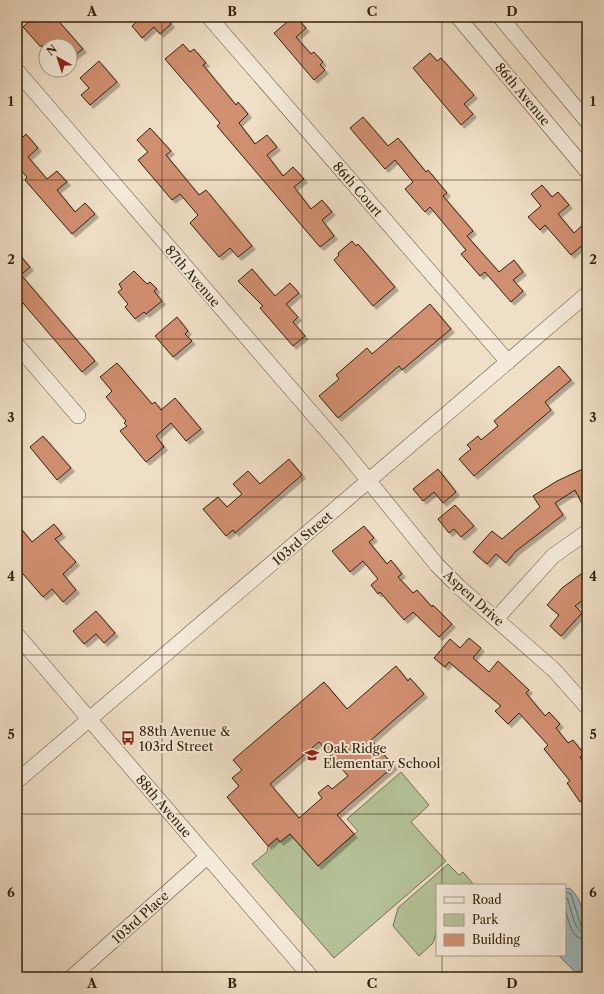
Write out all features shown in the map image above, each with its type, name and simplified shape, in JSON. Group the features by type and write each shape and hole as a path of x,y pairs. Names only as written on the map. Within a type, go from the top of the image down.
{"street":[{"name":"86th Court","path":"209,17 508,362"},
{"name":"86th Avenue","path":"458,17 585,166"},
{"path":"500,17 587,121"},
{"name":"87th Avenue","path":"17,72 335,440 368,482"},
{"name":"103rd Street","path":"17,781 587,294"},
{"path":"17,345 78,416"},
{"name":"Aspen Drive","path":"368,482 449,577 554,670 587,707"},
{"path":"496,619 553,556 587,532"},
{"name":"88th Avenue","path":"17,635 311,977"},
{"name":"103rd Place","path":"72,977 207,857"}],"green space":[{"path":"401,772 429,805 411,822 446,861 334,958 252,864 267,852 268,846 277,838 280,842 290,834 318,865 358,831 347,819"},
{"path":"448,864 459,875 463,872 473,884 436,884 436,933 433,943 419,956 393,926 398,908"}],"water":[{"path":"569,888 580,902 585,924 587,966 576,973 559,956 566,956 566,889"}],"building":[{"path":"34,17 55,17 73,38 38,38 38,44 23,27"},
{"path":"142,17 166,17 171,24 160,34 154,27 142,38 132,26"},
{"path":"293,17 296,17 306,28 296,37 311,54 314,52 323,62 320,65 325,70 314,80 274,33"},
{"path":"78,43 83,49 78,53"},
{"path":"183,44 190,52 194,49 206,63 203,65 236,105 238,102 248,114 239,123 255,144 267,135 277,147 267,155 283,176 293,167 304,179 294,187 311,209 322,200 332,212 322,220 334,236 320,247 217,126 220,123 165,59"},
{"path":"430,53 437,61 441,58 474,95 464,104 473,114 461,125 413,68"},
{"path":"99,61 117,82 90,105 81,95 89,88 80,78"},
{"path":"363,117 388,146 398,138 426,172 428,170 447,193 443,196 473,231 467,236 499,272 514,260 523,272 513,280 523,291 511,302 485,272 480,276 461,254 466,250 430,207 425,212 405,189 413,182 395,160 385,169 350,128"},
{"path":"150,128 171,151 166,155 199,195 206,190 252,246 238,257 230,248 219,257 190,223 198,215 180,194 172,200 138,160 148,152 137,140"},
{"path":"17,130 23,137 26,134 38,148 28,157 47,179 57,171 67,182 57,190 75,212 85,203 95,214 72,234 25,180 27,177 17,166"},
{"path":"542,185 552,197 558,192 569,205 558,214 574,233 587,221 587,241 571,255 545,225 540,230 528,217 541,206 531,194"},
{"path":"352,241 356,246 358,244 395,287 373,306 334,260 339,255 338,253"},
{"path":"17,252 30,267 21,275 95,361 82,372 17,296"},
{"path":"252,269 275,296 290,283 299,293 286,304 298,317 293,322 305,336 293,346 260,308 263,306 238,281"},
{"path":"134,271 147,284 150,282 157,289 154,291 162,301 146,314 144,312 135,319 125,307 128,304 118,292 122,289 119,284"},
{"path":"430,304 451,329 402,370 399,366 338,418 319,396 339,379 336,375 367,348 372,354"},
{"path":"177,317 188,331 185,334 192,341 173,357 155,336"},
{"path":"117,363 152,404 155,402 161,410 175,398 201,429 186,441 171,423 156,436 164,447 146,462 120,431 127,426 124,423 126,421 106,397 112,391 100,377"},
{"path":"559,366 571,380 545,402 551,410 474,476 459,459 471,449 467,445 478,436 481,440 498,426 494,421"},
{"path":"43,436 71,468 57,480 30,447"},
{"path":"289,459 302,475 235,533 233,530 226,536 203,509 218,497 227,507 242,494 233,484 248,471 260,484"},
{"path":"587,467 587,514 575,490 555,503 563,515 516,551 506,563 496,554 487,564 473,552 492,531 502,539 540,507 533,496 557,481"},
{"path":"438,469 456,492 443,503 434,492 423,501 413,489"},
{"path":"455,505 474,526 461,537 454,529 449,533 438,519"},
{"path":"17,524 32,542 54,524 62,534 55,539 76,562 63,574 76,590 63,602 52,589 43,597 17,567"},
{"path":"364,526 374,538 369,542 387,564 391,560 402,574 398,577 413,593 417,590 432,607 433,605 452,624 439,637 413,612 404,620 380,592 378,594 371,585 378,579 363,561 350,572 332,551"},
{"path":"587,573 587,597 575,606 582,613 561,636 550,626 559,615 547,605 562,588 581,574 583,576"},
{"path":"96,611 115,633 104,643 96,634 84,644 73,631"},
{"path":"469,638 481,648 473,658 489,672 498,661 529,690 526,693 545,716 549,712 560,724 556,728 568,743 573,740 584,754 580,757 587,768 587,797 580,802 567,783 570,781 544,749 548,745 519,713 508,724 495,711 501,706 449,662 445,667 434,658 450,639 460,648"},
{"path":"396,666 408,681 410,678 424,694 371,740 394,766 337,815 354,834 318,866 290,834 280,842 277,838 268,846 227,797 239,786 232,778 242,770 233,760 324,682 347,709","holes":["319,742 348,776 332,789 328,785 318,793 322,798 299,818 270,784"]}],"place":[{"name":"88th Avenue & 103rd Street","path":"128,738"},
{"name":"Oak Ridge Elementary School","path":"312,755"}]}
